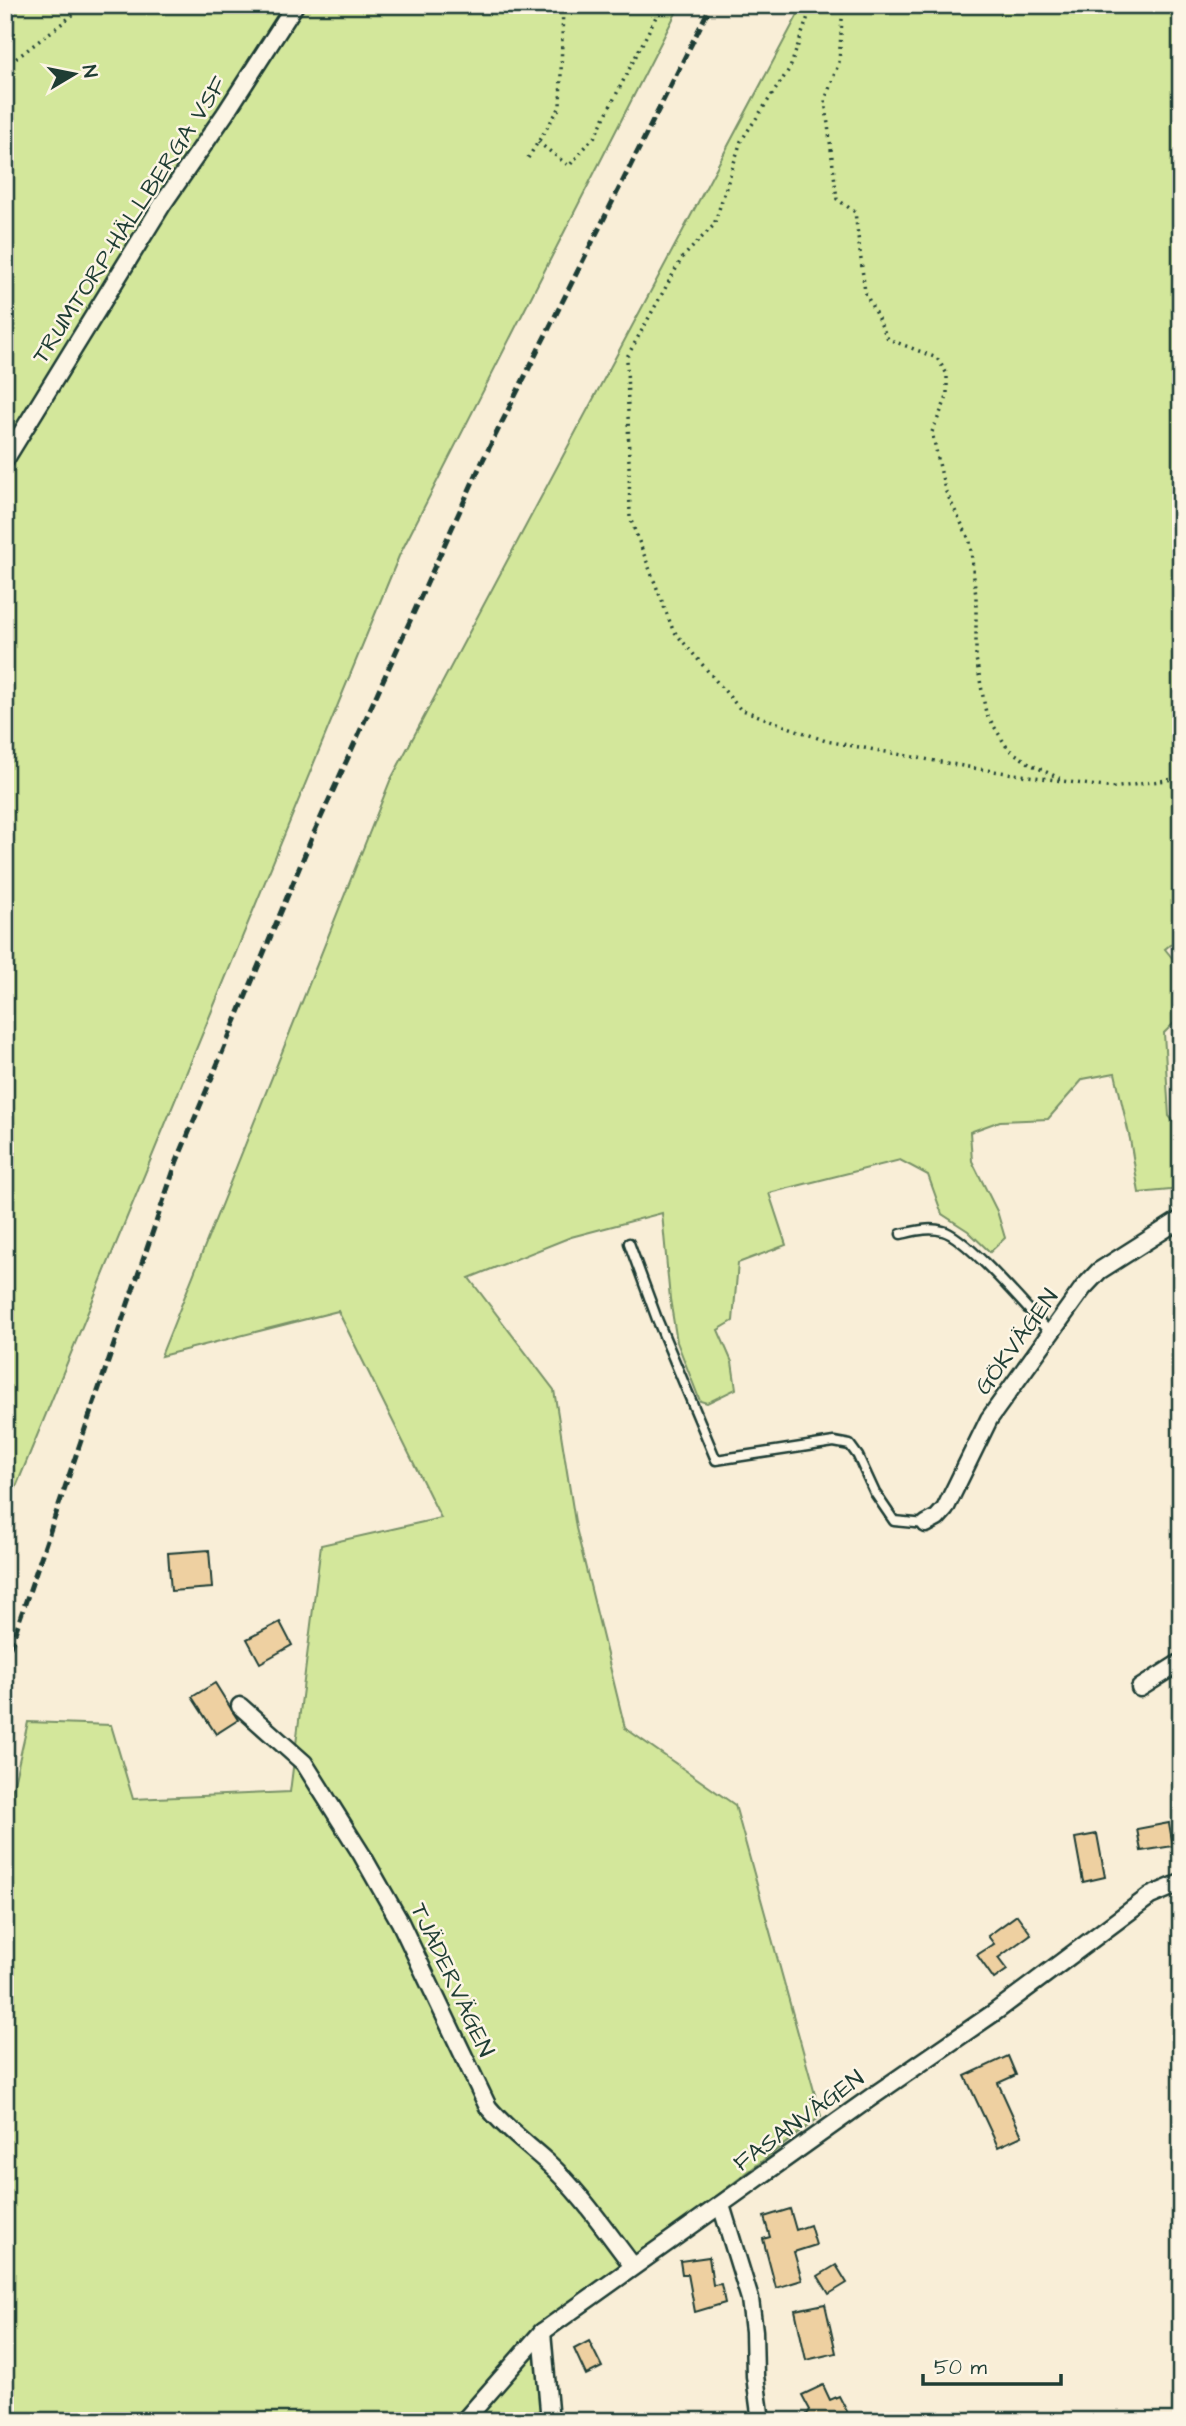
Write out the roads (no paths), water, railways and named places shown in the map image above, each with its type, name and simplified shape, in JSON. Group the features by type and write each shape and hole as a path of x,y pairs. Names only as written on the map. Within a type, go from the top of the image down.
{"street":[{"name":"TRUMTORP-HÄLLBERGA VSF","path":"5,460 162,205 295,5"},
{"name":"GÖKVÄGEN","path":"926,1524 937,1518 945,1509 989,1419 1010,1387 1052,1335 1083,1288 1099,1271 1181,1219"},
{"path":"1140,1688 1181,1662"},
{"name":"TJÄDERVÄGEN","path":"240,1706 304,1763 356,1844 400,1922 488,2107 506,2128 548,2162 633,2266"},
{"name":"FASANVÄGEN","path":"464,2421 542,2332 995,2012 1150,1896 1181,1883"},
{"path":"720,2205 750,2299 761,2421"},
{"path":"542,2332 550,2421"}],"lane":[{"path":"901,1234 923,1229 942,1231 962,1241 1052,1335"},
{"path":"629,1243 657,1319 716,1461 834,1442 850,1445 875,1493 894,1521 926,1524"}],"railway":[{"path":"5,1662 177,1161 313,835 481,464 711,5"}]}
